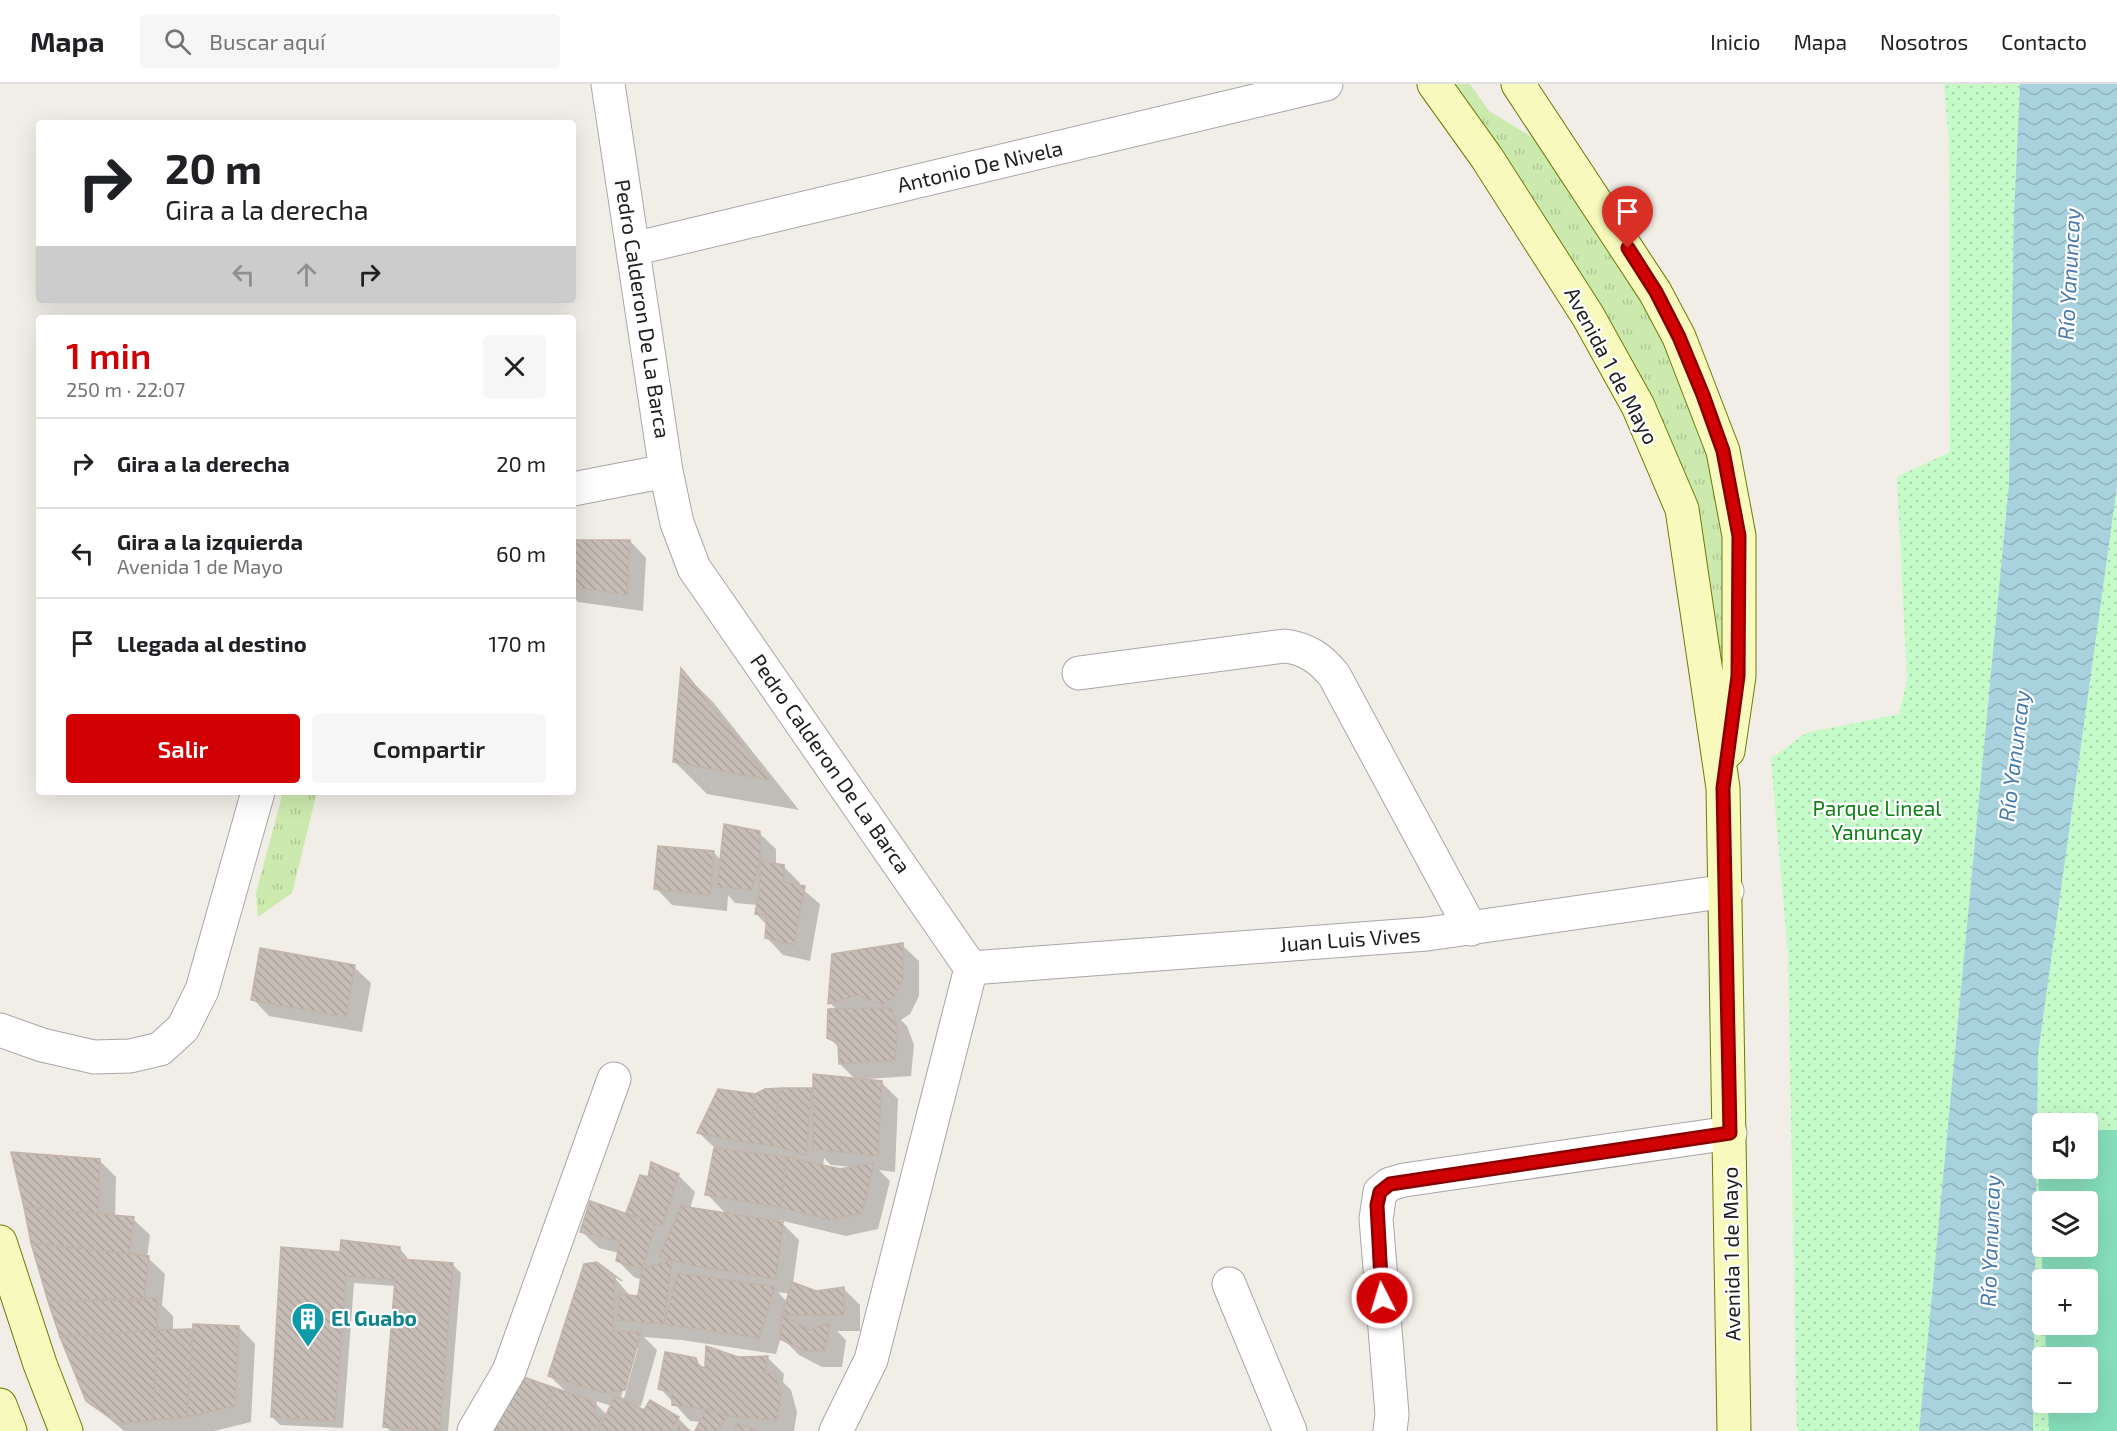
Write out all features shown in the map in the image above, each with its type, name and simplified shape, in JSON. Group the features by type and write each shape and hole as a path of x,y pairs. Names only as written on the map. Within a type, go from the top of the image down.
{"main road":[{"name":"Avenida 1 de Mayo","path":"1434,84 1487,158 1588,316 1638,406 1682,509 1723,788 1727,891 1734,1431"},
{"name":"Avenida 1 de Mayo","path":"1518,84 1656,292 1679,337 1723,451 1739,547 1738,676 1723,788"},
{"path":"0,1242 40,1364 66,1431"},
{"path":"0,1406 10,1431"}],"street":[{"name":"Pedro Calderon De La Barca","path":"608,84 666,471 677,523 694,568 971,968"},
{"name":"Antonio De Nivela","path":"633,249 1326,84"},
{"path":"576,488 666,471"},
{"path":"1079,673 1285,646 1301,648 1313,654 1334,675 1471,928"},
{"path":"0,1030 42,1045 94,1057 130,1056 160,1049 183,1028 202,990 257,795"},
{"name":"Juan Luis Vives","path":"971,968 1471,928 1727,891"},
{"path":"836,1431 871,1359 971,968"},
{"path":"474,1431 508,1371 614,1078"},
{"path":"1390,1431 1392,1414 1376,1220 1380,1192 1384,1188 1404,1180 1730,1133"},
{"path":"1229,1284 1290,1431"}],"green space":[{"path":"1440,84 1470,84 1489,111 1558,153 1674,339 1734,537 1728,725 1684,508"},
{"name":"Parque Lineal Yanuncay","path":"1944,84 2020,84 2014,214 2009,483 1919,1431 1797,1431 1788,955 1771,759 1806,733 1899,714 1907,681 1897,477 1950,452 1949,140"},
{"path":"2117,487 2117,1431 2033,1431 2033,1413 2098,1413 2098,1347 2034,1347 2034,1335 2098,1335 2098,1269 2035,1269 2035,1257 2098,1257 2098,1191 2036,1191 2036,1179 2098,1179 2098,1113 2037,1113 2038,1054"},
{"path":"282,795 316,795 292,893 258,917 256,893"},
{"path":"2098,1130 2117,1130 2117,1431 2049,1431 2048,1413 2098,1413 2098,1347 2046,1347 2045,1335 2098,1335 2098,1269 2042,1269 2042,1257 2098,1257 2098,1191 2039,1191 2038,1179 2098,1179"}],"water":[{"name":"Río Yanuncay","path":"2020,84 2117,84 2117,487 2038,1054 2037,1113 2032,1113 2032,1179 2036,1179 2036,1191 2032,1191 2032,1257 2035,1257 2035,1269 2032,1269 2032,1335 2034,1335 2034,1347 2032,1347 2033,1431 1919,1431 2009,483 2014,214"}],"building":[{"path":"576,540 630,540 627,595 576,587"},
{"path":"681,668 686,674 770,780 673,762"},
{"path":"724,824 760,831 760,861 752,890 717,887"},
{"path":"658,846 714,851 710,895 654,889"},
{"path":"760,861 784,865 784,882 805,886 794,945 765,938 767,915 755,914 759,893"},
{"path":"903,943 903,979 894,997 882,1005 858,995 828,1004 832,954"},
{"path":"260,948 355,965 346,1017 251,1000"},
{"path":"891,1008 898,1028 895,1060 839,1064 838,1043 827,1038 828,1009"},
{"path":"813,1074 882,1081 878,1156 813,1149"},
{"path":"781,1088 771,1145 749,1143 755,1094 765,1089"},
{"path":"781,1088 812,1088 806,1155 771,1145"},
{"path":"718,1089 755,1094 749,1143 697,1133"},
{"path":"714,1148 787,1157 780,1207 705,1195"},
{"path":"11,1152 100,1159 98,1214 24,1207"},
{"path":"787,1157 840,1169 874,1163 862,1213 829,1220 780,1207"},
{"path":"651,1162 679,1174 662,1226 626,1213 640,1175 648,1177"},
{"path":"590,1201 656,1224 642,1269 616,1261 620,1241 580,1232"},
{"path":"681,1206 783,1222 776,1279 696,1266 659,1257"},
{"path":"24,1207 134,1217 129,1254 31,1243"},
{"name":"El Guabo","path":"341,1240 400,1247 400,1259 453,1263 440,1431 383,1427 395,1280 346,1276 335,1421 271,1417 281,1247 340,1252"},
{"path":"31,1243 149,1256 144,1300 48,1301"},
{"path":"672,1260 664,1324 617,1320 619,1294 638,1296 642,1269"},
{"path":"597,1262 622,1281 615,1276 613,1332 641,1332 625,1390 604,1393 548,1376 584,1264"},
{"path":"678,1273 775,1287 759,1338 664,1324"},
{"path":"792,1282 816,1291 844,1287 844,1315 782,1315"},
{"path":"157,1298 157,1330 60,1337 48,1301"},
{"path":"782,1315 810,1330 830,1322 825,1351 805,1351 780,1339"},
{"path":"193,1324 239,1326 235,1406 187,1417"},
{"path":"193,1329 187,1417 153,1420 157,1330"},
{"path":"157,1330 153,1420 119,1424 86,1401 60,1337"},
{"path":"706,1346 738,1357 768,1356 765,1374 775,1372 781,1394 777,1420 727,1416 706,1409 672,1405 672,1393 658,1389 665,1352 696,1358 699,1368 705,1367"},
{"path":"518,1375 555,1388 536,1431 487,1429"},
{"path":"555,1388 596,1402 594,1415 602,1419 595,1431 536,1431"},
{"path":"615,1396 644,1410 650,1400 679,1417 671,1431 598,1431"},
{"path":"706,1409 727,1416 717,1431 695,1431"},
{"path":"737,1423 758,1431 735,1431"},
{"path":"678,1425 690,1431 677,1431"}],"place":[{"name":"El Guabo","path":"308,1348"}],"route":[{"path":"1382,1298 1376,1220 1377,1205 1380,1192 1390,1184 1404,1180 1730,1133 1728,926 1723,788 1738,676 1739,536 1723,451 1703,395 1679,337 1656,292 1628,248"}]}
